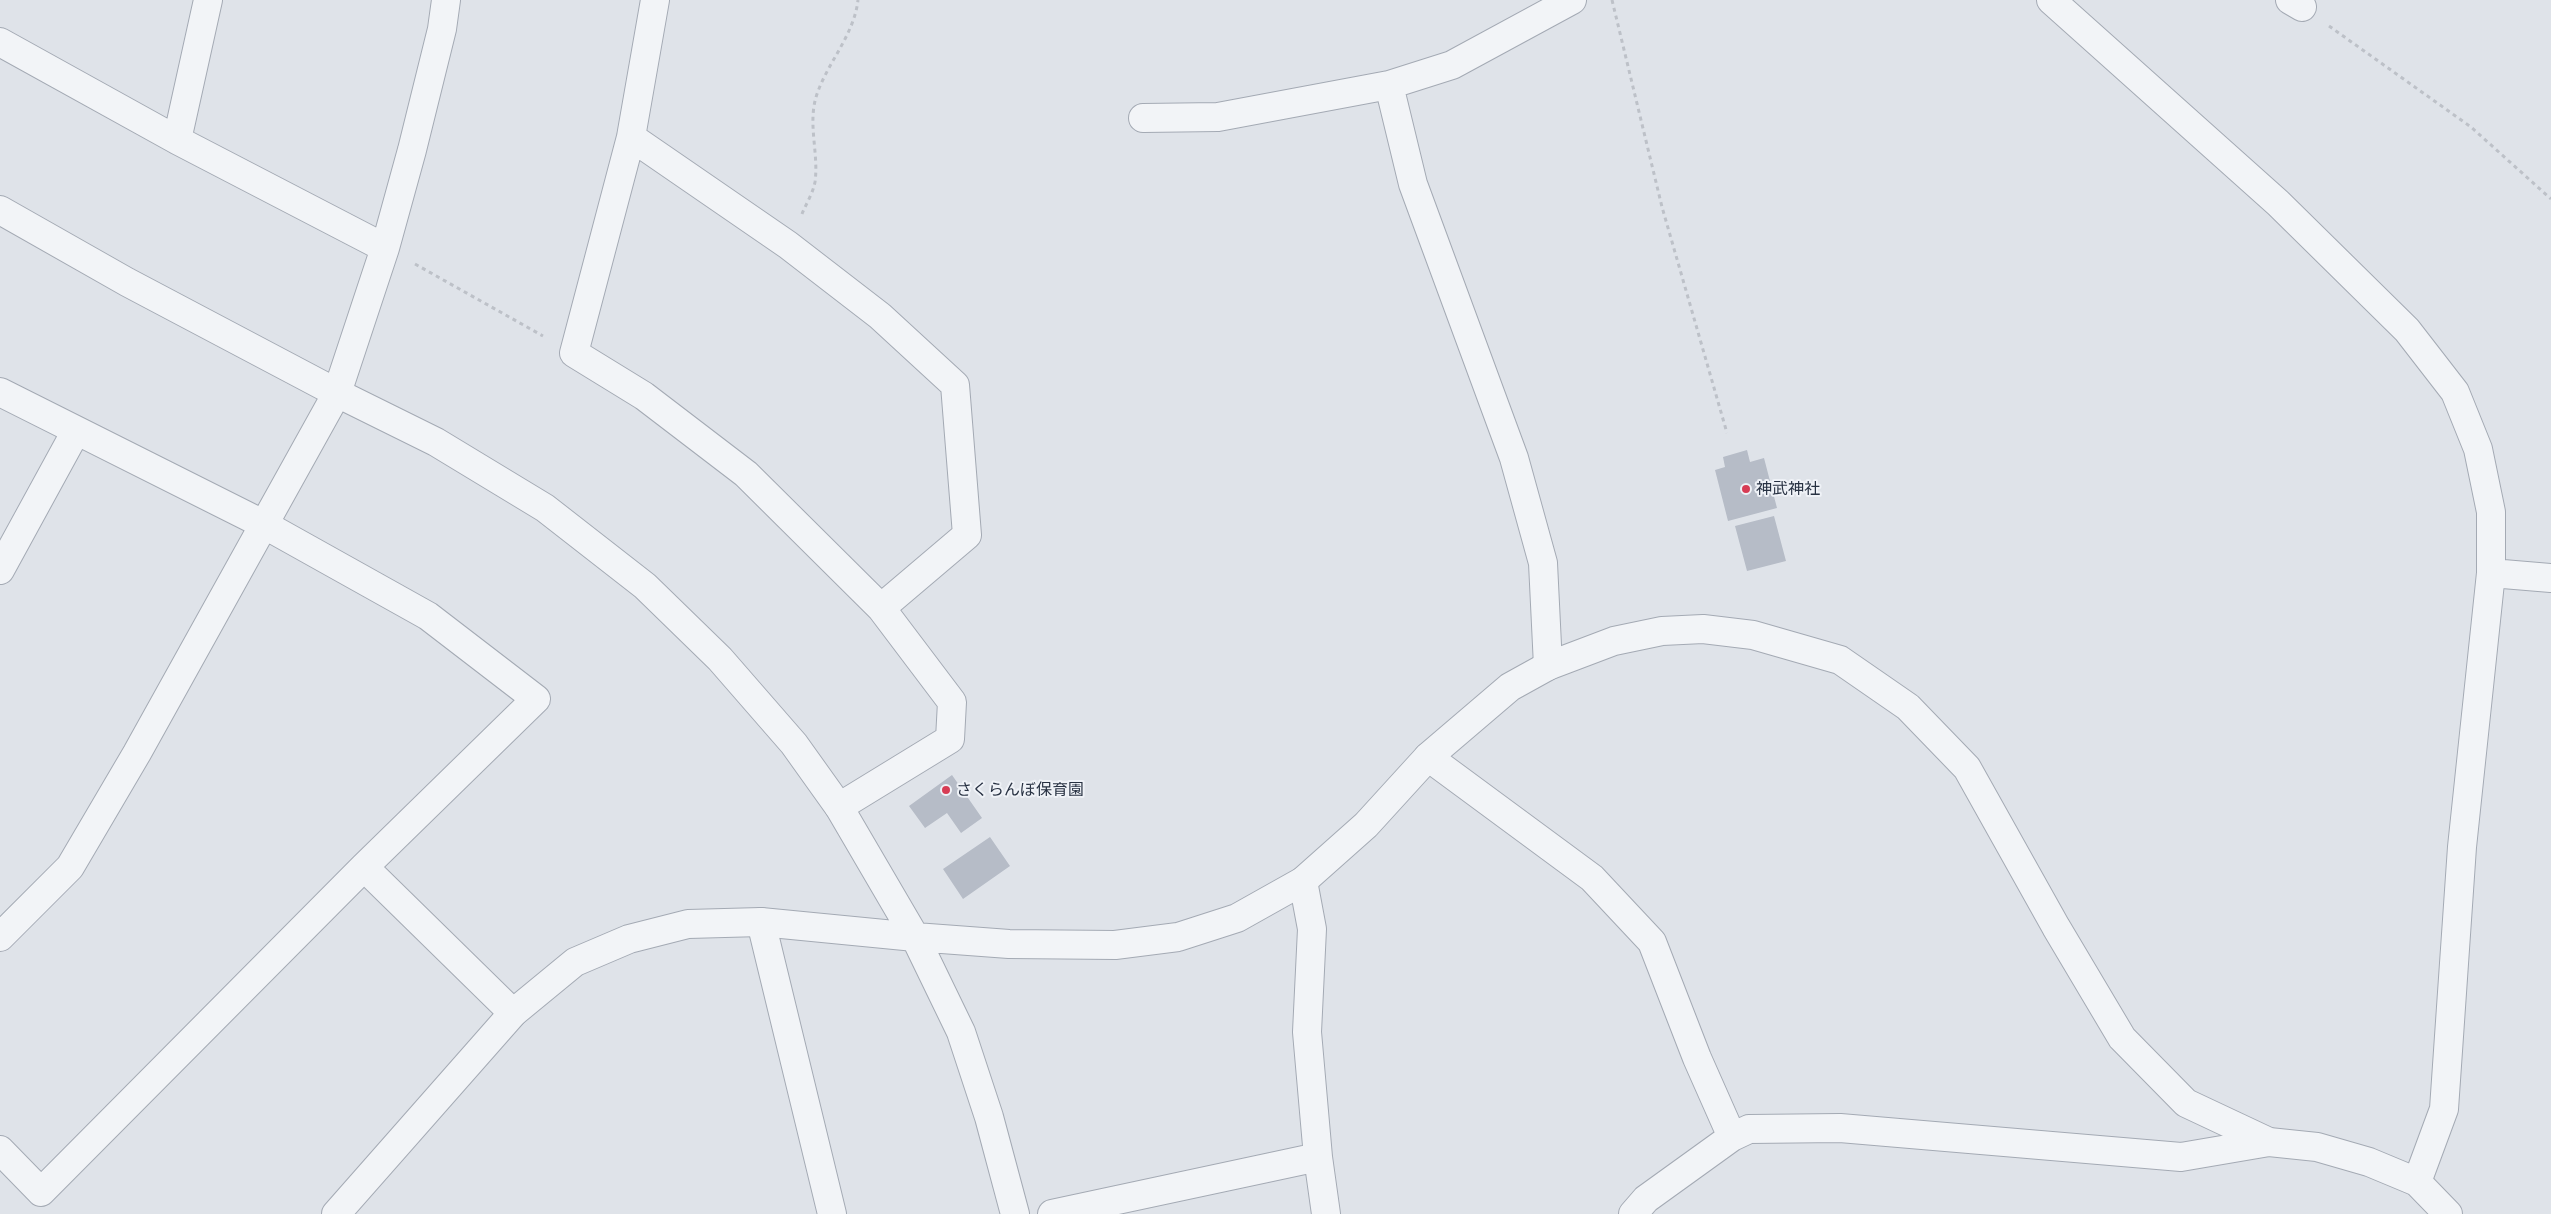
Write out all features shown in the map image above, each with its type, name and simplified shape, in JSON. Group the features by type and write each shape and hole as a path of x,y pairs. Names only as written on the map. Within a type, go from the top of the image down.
{"street":[{"path":"177,140 208,0"},
{"path":"0,938 70,867 265,525 337,393 385,248 442,29 446,0"},
{"path":"655,0 631,137 574,353 644,396 746,474 881,608 952,702 950,739 839,807"},
{"path":"1143,118 1218,117 1389,85 1452,66 1572,0"},
{"path":"2051,0 2278,203 2407,330 2455,392 2478,449 2491,512 2491,573 2462,847 2444,1109 2416,1182"},
{"path":"0,42 177,140 385,248"},
{"path":"1389,85 1413,184 1514,458 1544,563 1548,666"},
{"path":"631,137 788,245 880,316 955,385 967,535 881,608"},
{"path":"0,210 127,282 337,393 436,442 545,508 645,586 720,659 794,744 839,807 915,937 961,1032 989,1117 1015,1214"},
{"path":"0,392 265,525 428,616 536,699 364,867 42,1192 0,1150"},
{"path":"0,570 76,431"},
{"path":"2491,573 2551,578"},
{"path":"336,1214 512,1013 575,962 628,939 688,924 761,922 1009,944 1115,945 1178,937 1237,918 1303,881 1366,825 1428,757 1510,687 1548,666 1614,641 1662,630 1703,629 1753,635 1840,660 1908,707 1967,768 2056,927 2122,1038 2186,1103 2269,1142"},
{"path":"1428,757 1592,878 1652,942 1732,1137"},
{"path":"364,867 512,1013"},
{"path":"1303,881 1312,929 1307,1032 1318,1158 1326,1214"},
{"path":"761,922 832,1214"},
{"path":"1633,1214 1646,1199 1732,1137 1750,1129 1840,1128 2181,1157 2269,1142 2317,1147 2369,1162 2416,1182 2448,1214"},
{"path":"1052,1214 1318,1158"}],"path":[{"path":"788,245 815,184 816,164 812,116 817,94 856,16 858,0"},
{"path":"1612,0 1662,207 1727,433"},
{"path":"2296,3 2470,127 2551,199"},
{"path":"385,248 517,321"}],"building":[{"name":"神武神社","path":"1747,450 1750,462 1764,458 1777,508 1728,521 1715,470 1725,467 1723,457"},
{"path":"1774,516 1786,561 1747,571 1735,526"},
{"name":"さくらんぼ保育園","path":"952,775 982,818 961,833 947,813 925,828 909,806"},
{"path":"990,837 1010,866 963,899 943,869"}],"place":[{"name":"神武神社","path":"1746,489"},
{"name":"さくらんぼ保育園","path":"946,790"}]}
